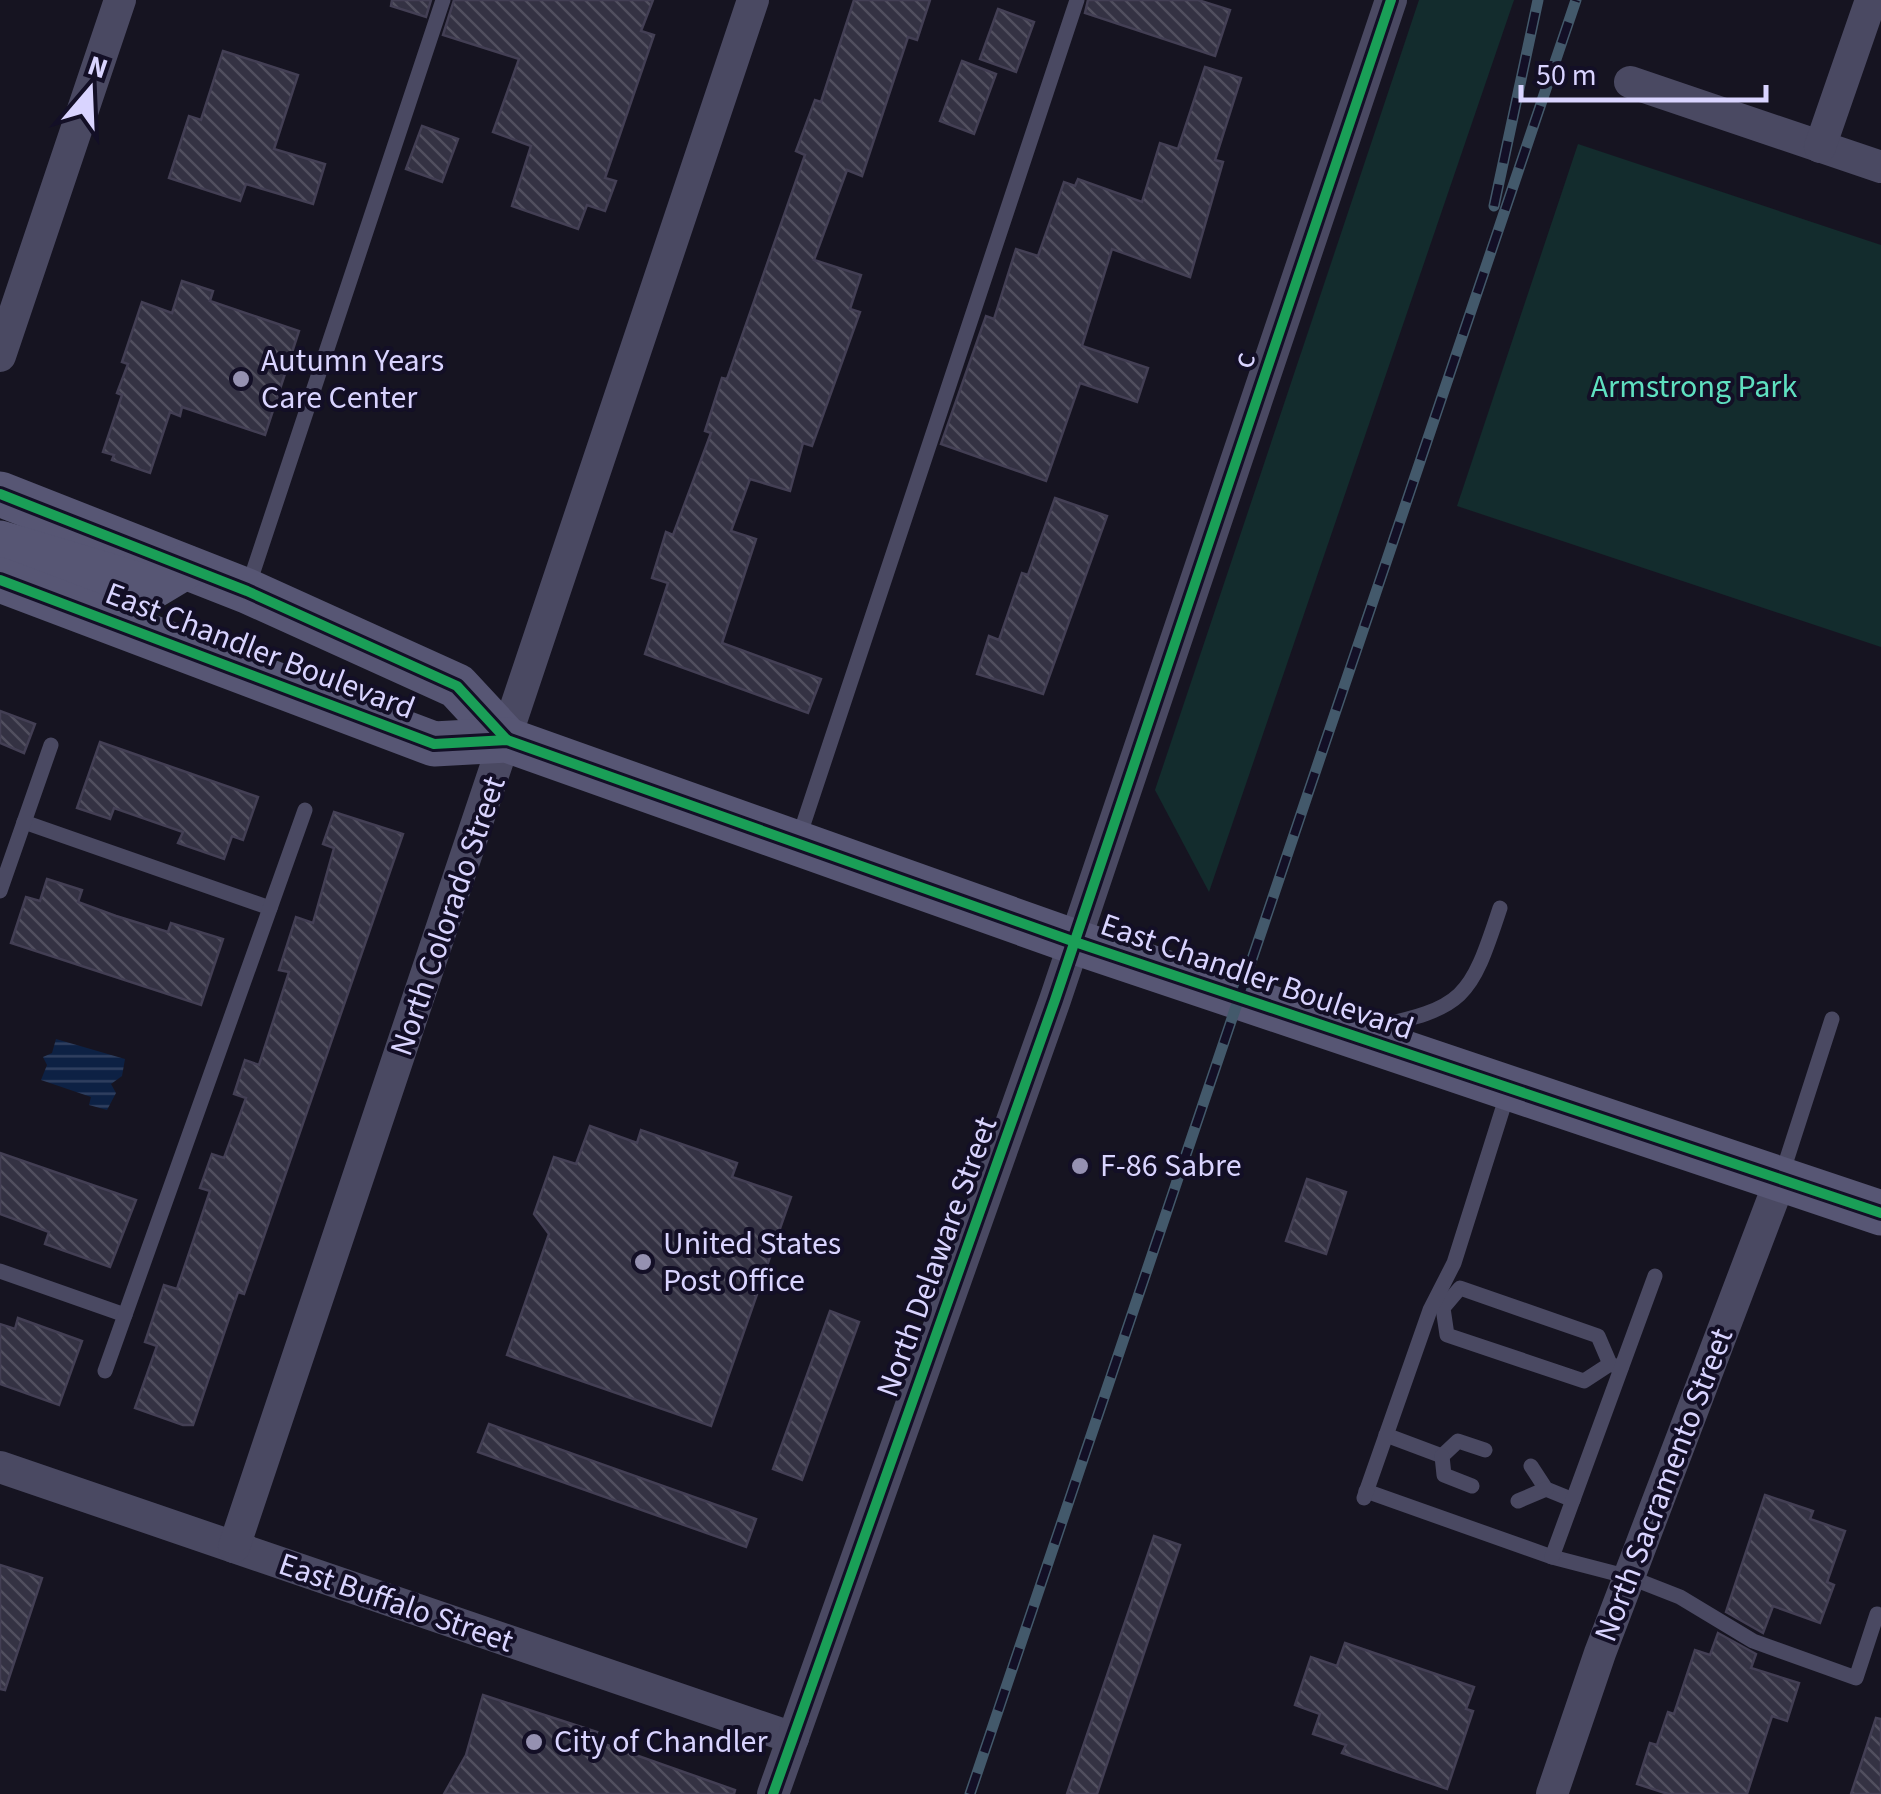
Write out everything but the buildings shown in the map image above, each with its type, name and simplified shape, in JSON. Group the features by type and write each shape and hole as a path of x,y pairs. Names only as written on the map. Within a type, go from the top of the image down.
{"main road":[{"name":"East Chandler Boulevard","path":"0,494 246,591 457,686 507,740"},
{"path":"0,543 150,588 185,566"},
{"name":"East Chandler Boulevard","path":"0,580 434,744 507,740 1075,942 1881,1213"}],"street":[{"path":"0,356 120,0"},
{"name":"North Colorado Street","path":"234,1547 752,0"},
{"path":"1820,146 1870,0"},
{"name":"c","path":"1144,736 1389,1"},
{"path":"1630,82 1881,168"},
{"name":"North Delaware Street","path":"772,1794 1075,942 1144,736"},
{"name":"North Sacramento Street","path":"1552,1794 1629,1577 1780,1178"},
{"name":"East Buffalo Street","path":"0,1467 793,1738"}],"lane":[{"path":"246,591 443,0"},
{"path":"797,844 1076,0"},
{"path":"0,891 51,745"},
{"path":"105,1371 305,810"},
{"path":"24,822 270,908"},
{"path":"1345,1032 1443,1010 1478,974 1500,908"},
{"path":"1780,1178 1832,1019"},
{"path":"1509,1088 1454,1264 1365,1496 1629,1577 1680,1597 1753,1641 1856,1678 1877,1614"},
{"path":"0,1271 125,1315"},
{"path":"1552,1556 1616,1366 1655,1276"},
{"path":"1434,1310 1460,1288 1598,1336 1616,1366"},
{"path":"1434,1310 1447,1335 1584,1381 1616,1366"},
{"path":"1386,1435 1442,1456"},
{"path":"1442,1456 1458,1441 1485,1450"},
{"path":"1442,1456 1444,1475 1472,1486"},
{"path":"1531,1466 1546,1489 1573,1500"},
{"path":"1518,1501 1546,1489"}],"green space":[{"path":"1419,0 1514,0 1209,892 1155,790"},
{"name":"Armstrong Park","path":"1578,144 1881,245 1881,647 1457,506"}],"water":[{"path":"56,1039 125,1059 122,1076 111,1084 116,1093 107,1110 89,1105 91,1097 41,1080 47,1065 43,1057 52,1053"}],"railway":[{"path":"1494,206 1538,0"},
{"path":"970,1794 1576,0"}],"cycle path":[{"path":"773,1794 1055,1000 1391,0"},
{"path":"0,494 247,591 457,686 507,740"},
{"path":"0,580 434,744 507,740 1075,942 1881,1213"}],"place":[{"name":"Autumn Years Care Center","path":"241,379"},
{"name":"F-86 Sabre","path":"1080,1166"},
{"name":"United States Post Office","path":"643,1262"},
{"name":"City of Chandler","path":"534,1742"}]}
